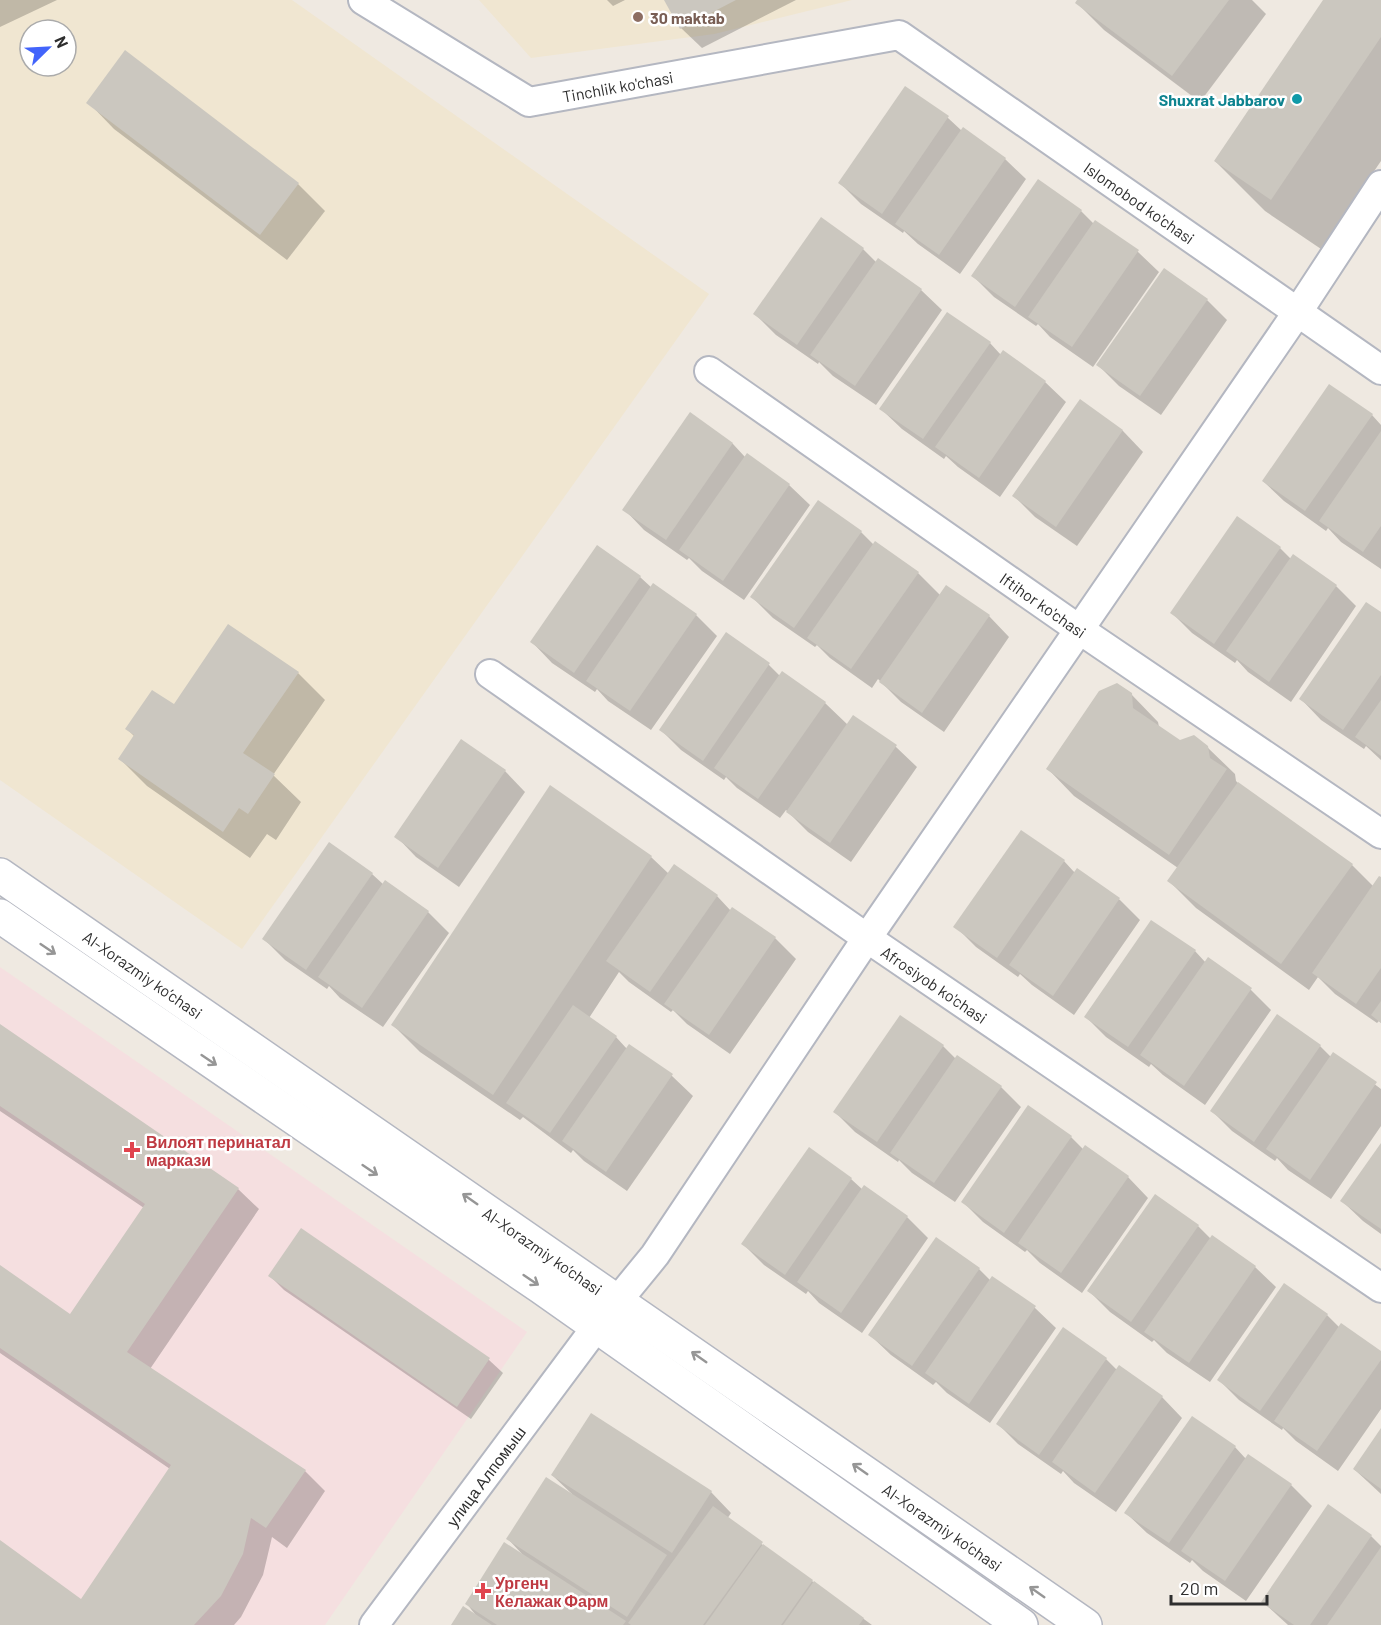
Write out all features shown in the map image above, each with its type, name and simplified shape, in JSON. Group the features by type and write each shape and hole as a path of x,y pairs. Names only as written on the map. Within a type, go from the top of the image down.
{"main road":[{"name":"Al-Xorazmiy ko’chasi","path":"0,875 1085,1625"},
{"name":"Al-Xorazmiy ko’chasi","path":"0,916 597,1326 1021,1625"}],"street":[{"name":"Tinchlik ko'chasi","path":"363,0 530,102 899,35"},
{"name":"Islomobod ko'chasi","path":"899,35 1381,370"},
{"name":"улица Алпомыш","path":"374,1625 597,1326 655,1255 867,938 1298,313 1381,185"},
{"name":"Iftihor ko'chasi","path":"709,371 1080,630 1381,834"},
{"name":"Afrosiyob ko'chasi","path":"490,674 867,938 1381,1288"}],"shaded area":[{"path":"0,0 292,0 709,294 242,949 0,780"},
{"name":"30 maktab","path":"479,0 852,0 714,34 531,58"},
{"name":"Вилоят перинатал маркази","path":"0,967 527,1332 325,1625 0,1625"}],"building":[{"path":"664,0 736,0 680,29"},
{"path":"1077,0 1229,0 1172,76 1075,3"},
{"name":"Shuxrat Jabbarov","path":"1323,0 1381,0 1381,37 1271,200 1214,161"},
{"path":"125,50 299,183 260,235 86,103"},
{"path":"905,86 949,116 882,214 838,183"},
{"path":"963,127 1006,158 939,255 895,224"},
{"path":"1038,179 1082,210 1015,307 971,276"},
{"path":"821,217 864,248 797,345 753,314"},
{"path":"1095,220 1139,250 1072,347 1028,317"},
{"path":"878,258 922,289 855,386 810,355"},
{"path":"1164,268 1208,299 1140,396 1096,365"},
{"path":"947,312 991,342 923,439 879,409"},
{"path":"1003,350 1046,381 979,478 935,447"},
{"path":"1329,384 1373,414 1305,511 1262,481"},
{"path":"1080,399 1123,430 1056,527 1012,496"},
{"path":"690,412 733,443 666,540 622,510"},
{"path":"1381,431 1381,526 1363,552 1319,521"},
{"path":"747,453 790,484 723,581 679,550"},
{"path":"818,500 862,531 794,628 750,597"},
{"path":"1237,516 1281,547 1214,644 1170,613"},
{"path":"875,541 919,572 851,669 807,638"},
{"path":"597,545 641,576 574,673 530,642"},
{"path":"1293,554 1337,585 1269,682 1226,651"},
{"path":"653,583 697,614 630,711 586,681"},
{"path":"946,585 990,615 922,713 879,682"},
{"path":"1366,602 1381,612 1381,675 1343,730 1299,699"},
{"path":"228,624 299,672 243,753 275,774 248,814 239,808 223,832 118,759 134,735 125,729 152,690 174,704"},
{"path":"726,632 770,663 703,761 659,730"},
{"path":"782,671 826,702 758,799 714,768"},
{"path":"1117,683 1132,693 1133,708 1180,740 1194,735 1208,746 1210,758 1227,769 1169,855 1046,769 1099,691"},
{"path":"1381,700 1381,756 1355,737"},
{"path":"853,715 897,745 830,843 786,812"},
{"path":"461,739 506,770 438,868 394,837"},
{"path":"1238,782 1353,864 1281,964 1167,881"},
{"path":"550,785 652,856 493,1095 391,1025"},
{"path":"1021,830 1065,860 997,958 953,927"},
{"path":"329,842 373,873 306,970 262,939"},
{"path":"674,864 718,895 650,992 606,961"},
{"path":"1077,868 1120,898 1053,996 1009,965"},
{"path":"1379,876 1381,877 1381,968 1356,1004 1312,973"},
{"path":"385,880 429,911 362,1008 318,977"},
{"path":"732,907 776,937 709,1035 664,1004"},
{"path":"1151,920 1196,950 1128,1047 1084,1017"},
{"path":"1208,957 1252,988 1184,1086 1140,1055"},
{"path":"1381,1001 1381,1023 1371,1015"},
{"path":"573,1005 617,1036 550,1133 506,1103"},
{"path":"1277,1014 1321,1045 1254,1142 1210,1111"},
{"path":"900,1015 944,1045 877,1142 833,1112"},
{"path":"0,1024 239,1188 127,1352 306,1470 266,1528 251,1518 243,1554 221,1596 194,1625 0,1625 0,1540 81,1599 171,1465 0,1348 0,1265 70,1314 145,1204 0,1106"},
{"path":"629,1044 673,1074 606,1172 562,1141"},
{"path":"1333,1052 1377,1082 1310,1180 1266,1149"},
{"path":"957,1055 1002,1086 934,1183 890,1153"},
{"path":"1028,1105 1072,1136 1004,1233 961,1202"},
{"path":"1381,1143 1381,1229 1340,1201"},
{"path":"1085,1145 1129,1176 1061,1273 1018,1243"},
{"path":"809,1147 852,1178 785,1275 741,1244"},
{"path":"864,1185 908,1216 841,1313 797,1282"},
{"path":"1155,1194 1199,1225 1131,1322 1087,1291"},
{"path":"301,1228 490,1358 457,1407 268,1276"},
{"path":"1212,1235 1256,1266 1189,1363 1144,1332"},
{"path":"936,1237 980,1268 912,1366 868,1335"},
{"path":"992,1276 1036,1306 969,1404 925,1373"},
{"path":"1284,1283 1328,1314 1260,1411 1217,1380"},
{"path":"1341,1323 1381,1351 1381,1360 1317,1451 1274,1421"},
{"path":"1063,1327 1107,1358 1039,1455 996,1424"},
{"path":"1119,1365 1163,1396 1095,1493 1052,1462"},
{"path":"591,1413 712,1491 672,1553 551,1475"},
{"path":"1192,1416 1236,1446 1169,1543 1124,1513"},
{"path":"1381,1428 1381,1489 1353,1469"},
{"path":"1248,1454 1292,1484 1225,1581 1181,1551"},
{"path":"546,1477 667,1555 627,1617 506,1539"},
{"path":"1328,1504 1372,1535 1310,1625 1294,1625 1261,1602"},
{"path":"713,1506 763,1542 703,1625 631,1625 628,1623"},
{"path":"504,1542 626,1621 623,1625 497,1625 465,1604"},
{"path":"763,1544 813,1580 781,1625 705,1625"},
{"path":"1381,1547 1381,1625 1327,1625"},
{"path":"814,1581 864,1618 859,1625 783,1625"},
{"path":"463,1606 492,1625 451,1625"}],"place":[{"name":"30 maktab","path":"638,17"},
{"name":"Shuxrat Jabbarov","path":"1297,99"},
{"name":"Вилоят перинатал маркази","path":"132,1150"},
{"name":"Ургенч Келажак Фарм","path":"483,1591"}]}
